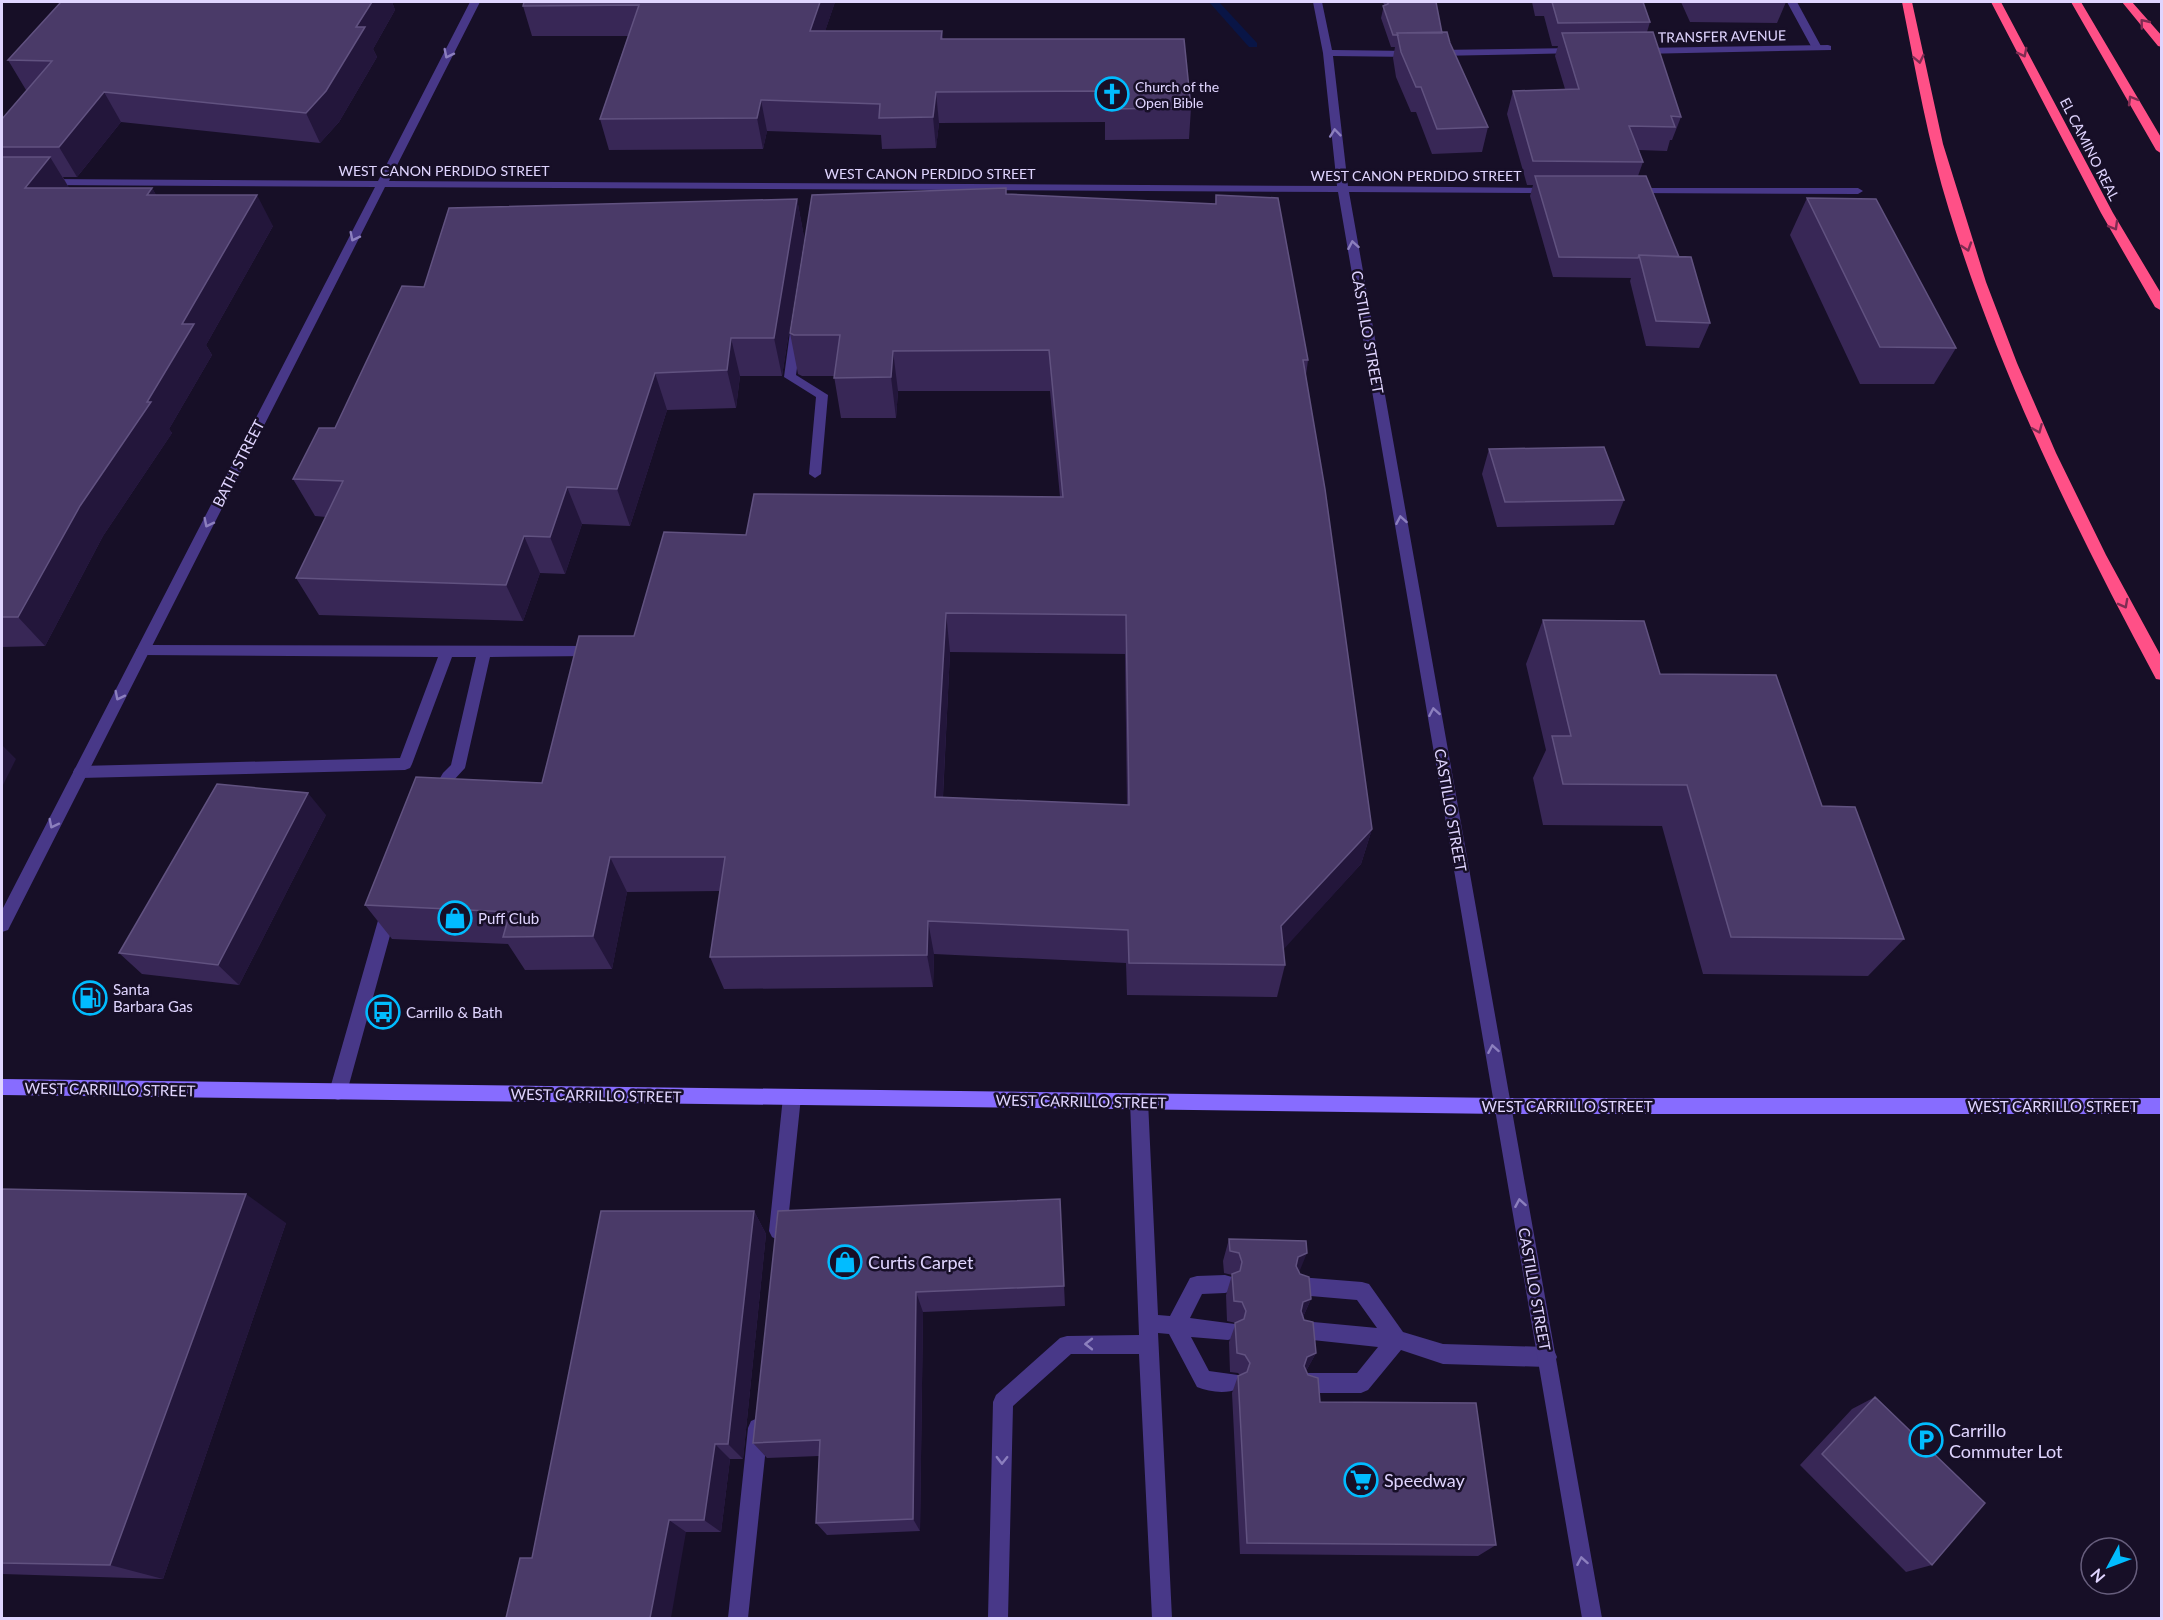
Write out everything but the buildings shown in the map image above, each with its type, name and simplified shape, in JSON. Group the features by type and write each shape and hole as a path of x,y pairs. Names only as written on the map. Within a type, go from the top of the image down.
{"highway":[{"path":"1907,2 1937,144 1979,282 2010,363 2049,453 2098,555 2162,674"},
{"name":"EL CAMINO REAL","path":"1996,2 2107,213 2162,307"},
{"path":"2076,2 2162,150"},
{"path":"2127,2 2162,44"}],"main road":[{"name":"WEST CARRILLO STREET","path":"2,1088 1503,1106 2162,1106"}],"street":[{"name":"BATH STREET","path":"2,925 475,2"},
{"name":"CASTILLO STREET","path":"1318,2 1328,53 1335,135 1344,190 1592,1618"},
{"path":"1792,2 1817,48"},
{"name":"TRANSFER AVENUE","path":"1629,51 1828,48"},
{"path":"1430,53 1582,51"},
{"path":"1328,53 1418,54"},
{"name":"WEST CANON PERDIDO STREET","path":"37,182 381,185 818,193 1563,190"},
{"path":"1622,190 1858,191"},
{"path":"798,322 790,377 822,395 815,474"},
{"path":"143,650 609,651"},
{"path":"80,772 405,764 447,652"},
{"path":"429,807 448,777 459,768 484,652"},
{"path":"338,1092 393,895"},
{"path":"776,1251 792,1097"},
{"path":"1139,1101 1148,1344 1162,1618"},
{"path":"1175,1326 1197,1285 1225,1284"},
{"path":"1299,1286 1362,1291 1397,1339"},
{"path":"1149,1323 1228,1331"},
{"path":"1175,1326 1204,1380 1231,1382"},
{"path":"1303,1330 1397,1339 1443,1354 1547,1357"},
{"path":"1307,1383 1361,1383 1397,1339"},
{"path":"998,1618 1004,1402 1067,1345 1148,1344"},
{"path":"738,1618 760,1405"}],"waterway":[{"path":"1214,2 1253,45"}],"place":[{"name":"Church of the Open Bible","path":"1112,94"},
{"name":"Puff Club","path":"455,918"},
{"name":"Santa Barbara Gas","path":"90,998"},
{"name":"Carrillo & Bath","path":"383,1012"},
{"name":"Curtis Carpet","path":"845,1262"},
{"name":"Carrillo Commuter Lot","path":"1926,1440"},
{"name":"Speedway","path":"1361,1480"}]}
